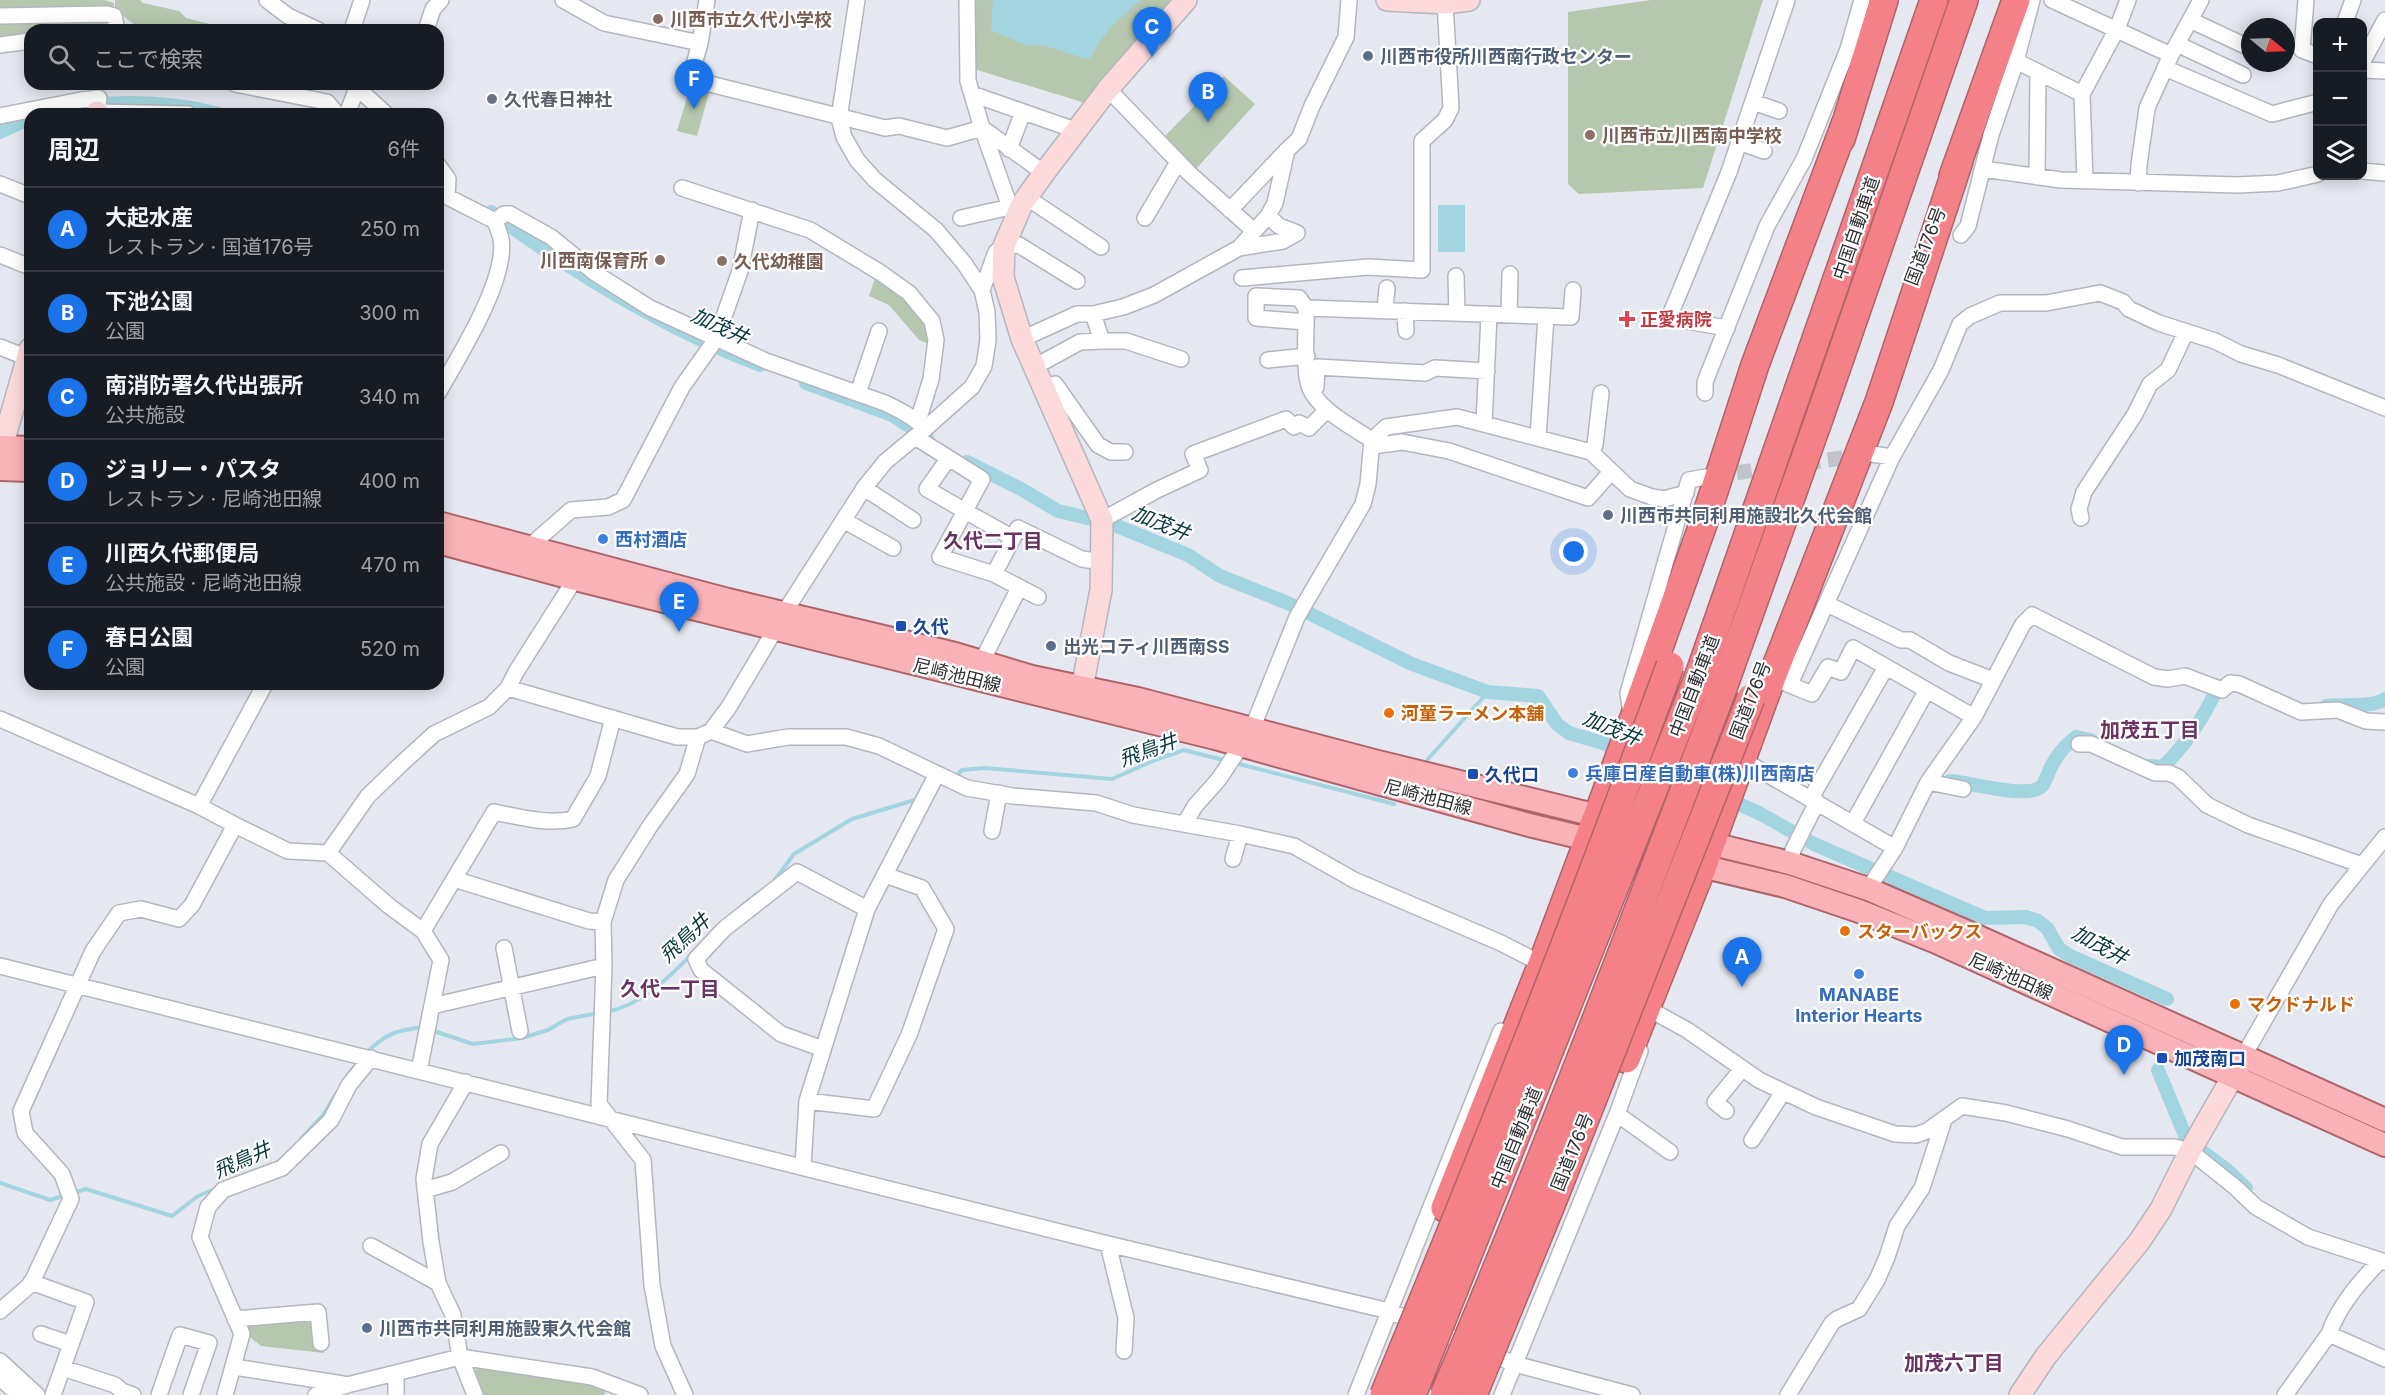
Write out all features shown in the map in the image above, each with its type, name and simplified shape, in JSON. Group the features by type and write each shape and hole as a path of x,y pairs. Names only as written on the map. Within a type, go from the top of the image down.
{"highway":[{"path":"1384,1395 1564,951 1670,666 1775,355 1884,0"},
{"name":"中国自動車道","path":"1412,1395 1698,678 1934,0"},
{"name":"中国自動車道","path":"1444,1395 1643,898 1723,687 1964,0"},
{"name":"国道176号","path":"1473,1395 1561,1179 1750,698 1971,165 2016,0"},
{"path":"1369,1395 1542,964 1696,546 1755,365 1846,122"},
{"path":"1489,1395 1647,1008 1741,759 1781,681 1879,402 1971,165"}],"main road":[{"path":"0,454 24,449"},
{"path":"0,454 24,467"},
{"name":"尼崎池田線","path":"444,524 728,600 780,621 1246,737 1529,825 1593,827 1706,856 1859,911 2239,1067 2385,1120"},
{"name":"尼崎池田線","path":"444,544 575,579 982,661 1032,677 1079,696"},
{"name":"尼崎池田線","path":"1706,856 1790,863 1868,889 1974,934 2239,1067 2385,1144"}],"street":[{"path":"267,0 288,16 305,24"},
{"path":"354,24 362,0"},
{"path":"428,24 433,9 441,0"},
{"path":"563,0 604,23 700,43"},
{"path":"707,0 700,43 690,79 885,128 899,126 947,138 982,128"},
{"path":"685,1395 663,1346 652,1285 643,1160 599,1104 604,966 603,922 616,880 650,826 687,774 704,734 729,707 864,488 885,462 919,429 972,387 984,366 988,340 987,312 982,290 964,263 936,230 875,180 857,160 844,137 839,118 857,0"},
{"path":"967,0 968,81 982,128 1019,203 1101,247"},
{"path":"1079,696 1101,590 1102,520 1022,339 1003,277 1004,246 1019,203 1108,89 1186,0"},
{"path":"1230,210 1299,139 1312,106 1346,37 1349,0"},
{"path":"1386,0 1445,3 1469,0"},
{"path":"1727,328 1674,319 1671,313 1729,172 1787,0"},
{"path":"1705,393 1705,382 1767,226 1804,159 1848,49 1862,0"},
{"path":"1961,235 1968,226 1971,165 1991,135 2016,61 2032,0"},
{"path":"2052,0 2171,56 2272,114 2313,103"},
{"path":"2085,181 2082,94 2117,29 2128,0"},
{"path":"2138,183 2147,108 2201,0"},
{"path":"2306,0 2302,50 2313,54"},
{"path":"2346,18 2353,0"},
{"path":"117,24 119,3"},
{"path":"1242,278 1368,267 1422,270 1422,141 1445,120 1451,108 1445,3"},
{"path":"0,16 107,14 114,16 116,24"},
{"path":"2190,20 2241,44"},
{"path":"2367,54 2385,20"},
{"path":"0,45 24,42"},
{"path":"2171,56 2243,75"},
{"path":"2016,61 2082,94"},
{"path":"2367,70 2385,71"},
{"path":"2037,177 2038,72"},
{"path":"1108,89 1178,162 1253,230"},
{"path":"266,90 327,102 332,108"},
{"path":"349,108 354,90"},
{"path":"359,90 379,108"},
{"path":"972,94 1075,130"},
{"path":"40,108 81,100 126,108"},
{"path":"1753,102 1779,111"},
{"path":"0,116 24,111"},
{"path":"1010,148 1023,112"},
{"path":"982,128 1044,173"},
{"path":"1739,142 1764,151"},
{"path":"1239,248 1268,216 1275,203 1287,150"},
{"path":"1145,218 1178,162"},
{"path":"1971,165 2037,177 2138,183 2238,185 2278,183 2313,175"},
{"path":"2367,171 2385,173"},
{"path":"444,174 448,180 444,191"},
{"path":"0,184 24,194"},
{"path":"682,188 810,230 881,273 909,293 932,321 936,340 931,379 919,429"},
{"path":"444,195 495,221 501,240 497,273 488,301 444,382"},
{"path":"961,218 1019,203"},
{"path":"530,546 571,510 609,507 623,500 682,387 716,339 740,271 752,210"},
{"path":"495,221 504,214 510,214 551,237 595,273 650,308 716,339 766,360 885,403 919,429 948,459 982,479 940,557 994,574 1038,597"},
{"path":"1022,339 1077,314 1093,314 1123,307 1154,295 1239,248 1283,241 1297,233 1279,226 1268,216"},
{"path":"982,290 996,252 1004,246 1019,245 1077,281"},
{"path":"0,255 24,265"},
{"path":"1509,315 1510,274"},
{"path":"1456,276 1457,313"},
{"path":"1385,310 1387,288"},
{"path":"1573,290 1576,317 1385,310 1306,315 1308,383 1313,394 1327,410 1372,443 1402,442 1449,452 1588,498 1611,472"},
{"path":"1974,717 1853,648 1841,672 1828,667 1812,694 1781,681 1827,604 1892,457 1918,413 1960,324 1970,316 2000,303 2046,303 2100,293 2123,302 2129,309 2149,318 2278,365 2385,408"},
{"path":"1405,311 1406,331"},
{"path":"1093,314 1102,341"},
{"path":"1484,424 1489,315"},
{"path":"1538,438 1537,397 1546,316"},
{"path":"1953,319 1955,338"},
{"path":"858,393 879,331"},
{"path":"2081,518 2079,509 2084,492 2135,414 2150,384 2168,370 2186,332"},
{"path":"1034,367 1080,342 1125,341 1156,349 1181,359"},
{"path":"0,347 24,352"},
{"path":"1268,360 1307,356"},
{"path":"0,454 6,412 24,366"},
{"path":"1313,394 1316,392 1317,367 1425,373 1435,368 1487,371"},
{"path":"1045,387 1055,384 1098,445 1111,452 1125,452"},
{"path":"1591,452 1595,445 1601,393"},
{"path":"1102,520 1157,489 1200,470 1193,454 1286,419 1294,427 1299,423 1309,428 1327,410"},
{"path":"1185,823 1195,806 1219,779 1246,737 1297,617 1363,504 1368,484 1372,443 1386,427 1457,417 1591,452 1630,489 1652,497 1664,499 1686,493"},
{"path":"1872,454 1892,457"},
{"path":"948,459 927,489 1013,538"},
{"path":"1632,723 1628,693 1689,480 1706,477"},
{"path":"864,488 913,519"},
{"path":"845,521 893,548"},
{"path":"994,574 1018,528 1082,559 1102,562"},
{"path":"328,853 368,796 434,734 489,707 508,688 575,579"},
{"path":"982,661 1019,588"},
{"path":"1827,604 1901,640 1910,640 1949,663 1993,680"},
{"path":"1868,889 1895,848 1928,782 1974,717 2024,624 2032,615 2154,676 2168,679 2185,676 2222,690 2229,683 2239,684 2301,712 2338,710 2366,721 2385,722"},
{"path":"1790,863 1793,850 1814,800 1886,667"},
{"path":"508,688 677,737 704,734 747,744 788,737 846,737 879,746 967,788 999,794 1096,803 1133,815 1185,823 1294,846 1354,880 1501,943 1542,964"},
{"path":"199,806 262,690"},
{"path":"1853,823 1926,690"},
{"path":"423,931 494,812 537,820 573,819 598,776 613,718"},
{"path":"0,719 199,806 288,851 328,853 389,906 423,931 441,960 419,1071"},
{"path":"2079,744 2091,744 2155,773 2169,773 2178,777 2207,805 2238,820 2281,838 2362,865"},
{"path":"1741,759 1895,848"},
{"path":"803,1167 807,1101 867,909 938,774"},
{"path":"1928,782 1963,789"},
{"path":"992,831 999,794"},
{"path":"0,1311 32,1282 71,1200 62,1174 26,1134 21,1111 93,951 119,913 141,909 179,919 192,905 235,825"},
{"path":"1233,859 1240,834"},
{"path":"2020,1395 2046,1356 2139,1242 2161,1209 2190,1151 2331,904 2385,837"},
{"path":"823,1050 781,1034 701,970 696,959 724,929 797,872 867,909"},
{"path":"807,1101 874,1109 913,1024 946,929 922,888 885,875"},
{"path":"454,879 590,921 603,922"},
{"path":"504,948 520,1031"},
{"path":"1356,1395 1527,968 1542,964"},
{"path":"0,966 1108,1244 1389,1311 1515,1365 1632,1395"},
{"path":"432,1006 604,966"},
{"path":"1502,1395 1640,1054 1647,1008 1687,1030 1742,1069 1783,1092 1834,1113 1905,1136 1927,1131 1962,1106 2006,1113 2068,1129 2121,1147 2175,1147 2190,1151 2256,1207 2308,1237 2383,1262"},
{"path":"225,1395 242,1334 200,1237 208,1207 223,1190 282,1168 331,1120 350,1085 371,1058"},
{"path":"1726,1111 1715,1102 1742,1069"},
{"path":"466,1082 430,1144 424,1179 430,1242 438,1283 453,1315 460,1357 475,1395"},
{"path":"1752,1140 1783,1092"},
{"path":"1617,1114 1670,1152"},
{"path":"1788,1395 1832,1323 1858,1309 1877,1280 1897,1226 1922,1188 1944,1120"},
{"path":"425,1190 452,1182 501,1153"},
{"path":"1108,1244 1126,1318 1124,1351"},
{"path":"371,1246 438,1283"},
{"path":"2285,1395 2329,1334 2334,1318 2368,1273 2383,1262"},
{"path":"32,1282 86,1302 53,1395"},
{"path":"235,1319 318,1312 321,1343"},
{"path":"41,1334 71,1344"},
{"path":"2329,1334 2385,1359"},
{"path":"159,1395 180,1335 209,1343 191,1395"},
{"path":"316,1395 460,1357 592,1377 640,1395"},
{"path":"0,1361 37,1395"},
{"path":"234,1367 347,1385"},
{"path":"63,1368 112,1390 133,1395"},
{"path":"396,1373 396,1395"}],"green space":[{"path":"0,0 104,0 114,3 113,10 0,14"},
{"path":"115,0 140,0 143,3 179,11 186,18 210,24 134,24 115,11"},
{"path":"971,0 1175,0 1085,103 974,69"},
{"path":"1651,0 1763,0 1703,188 1579,194 1568,184 1568,12"},
{"path":"105,20 105,24 24,24 24,37 0,40 0,21"},
{"path":"1224,76 1255,104 1194,171 1161,140"},
{"path":"692,81 711,86 697,136 677,131"},
{"path":"876,275 924,312 929,344 919,340 889,305 869,296"},
{"path":"322,1317 324,1353 261,1346 245,1333 244,1323"},
{"path":"484,1364 587,1381 607,1388 604,1395 482,1395 472,1373"}],"water":[{"path":"993,0 1141,0 1113,26 1091,57 1087,59 1042,45 1025,45 991,30"},
{"path":"1438,205 1465,205 1465,252 1438,252"}],"waterway":[{"name":"加茂井","path":"87,105 120,103 192,108"},
{"name":"加茂井","path":"0,132 24,121"},
{"name":"加茂井","path":"491,212 522,235 620,298 689,334 760,365"},
{"name":"加茂井","path":"806,383 892,415 927,438"},
{"name":"加茂井","path":"967,462 1021,489 1058,511 1112,524 1188,555 1220,576 1290,604 1412,664 1488,692 1538,696 1557,724 1569,733 1603,743 1666,771"},
{"name":"飛鳥井","path":"1428,759 1488,692"},
{"name":"加茂井","path":"2149,766 2163,767 2171,759 2192,733 2214,695"},
{"name":"加茂井","path":"2326,706 2365,705 2385,699"},
{"name":"加茂井","path":"1950,781 2012,791 2035,790 2042,786 2055,760 2072,740 2076,737 2091,740"},
{"name":"飛鳥井","path":"955,777 962,770 985,768 1112,779 1184,750 1227,761"},
{"name":"飛鳥井","path":"1235,763 1394,804"},
{"name":"加茂井","path":"1683,779 1759,813 1814,844 1876,871"},
{"name":"飛鳥井","path":"774,881 794,854 852,819 918,799"},
{"name":"加茂井","path":"1888,876 1985,918 2026,917 2038,921 2047,928 2059,949 2072,957 2167,999"},
{"name":"飛鳥井","path":"739,908 757,894"},
{"name":"飛鳥井","path":"606,1012 631,1004 653,990 691,955"},
{"name":"飛鳥井","path":"431,1030 473,1044 522,1038 548,1030 567,1019 599,1013"},
{"name":"飛鳥井","path":"365,1054 392,1034 424,1027"},
{"name":"飛鳥井","path":"346,1077 358,1062"},
{"name":"加茂井","path":"2158,1070 2187,1140 2227,1170 2246,1188"},
{"name":"飛鳥井","path":"300,1140 323,1115 338,1091"},
{"name":"飛鳥井","path":"0,1183 50,1200 66,1195"},
{"name":"飛鳥井","path":"73,1193 86,1189 172,1216 198,1196 215,1189"}],"tunnel":[{"path":"1714,476 1863,455"}],"place":[{"name":"川西市立久代小学校","path":"658,19"},
{"name":"川西市役所川西南行政センター","path":"1368,56"},
{"name":"南消防署久代出張所","path":"1152,57"},
{"name":"久代春日神社","path":"492,99"},
{"name":"春日公園","path":"694,109"},
{"name":"下池公園","path":"1208,122"},
{"name":"川西市立川西南中学校","path":"1590,135"},
{"name":"川西南保育所","path":"660,260"},
{"name":"久代幼稚園","path":"722,261"},
{"name":"正愛病院","path":"1627,319"},
{"name":"川西市共同利用施設北久代会館","path":"1608,515"},
{"name":"西村酒店","path":"603,539"},
{"name":"久代","path":"901,626"},
{"name":"川西久代郵便局","path":"679,632"},
{"name":"出光コティ川西南SS","path":"1051,646"},
{"name":"河童ラーメン本舗","path":"1389,713"},
{"name":"兵庫日産自動車(株)川西南店","path":"1573,773"},
{"name":"久代口","path":"1473,774"},
{"name":"スターバックス","path":"1845,931"},
{"name":"MANABE Interior Hearts","path":"1859,974"},
{"name":"大起水産","path":"1742,987"},
{"name":"マクドナルド","path":"2235,1004"},
{"name":"加茂南口","path":"2162,1058"},
{"name":"ジョリー・パスタ","path":"2124,1075"},
{"name":"川西市共同利用施設東久代会館","path":"367,1328"}],"district":[{"name":"久代二丁目","path":"993,541"},
{"name":"加茂五丁目","path":"2150,730"},
{"name":"久代一丁目","path":"670,989"},
{"name":"加茂六丁目","path":"1954,1363"}]}
